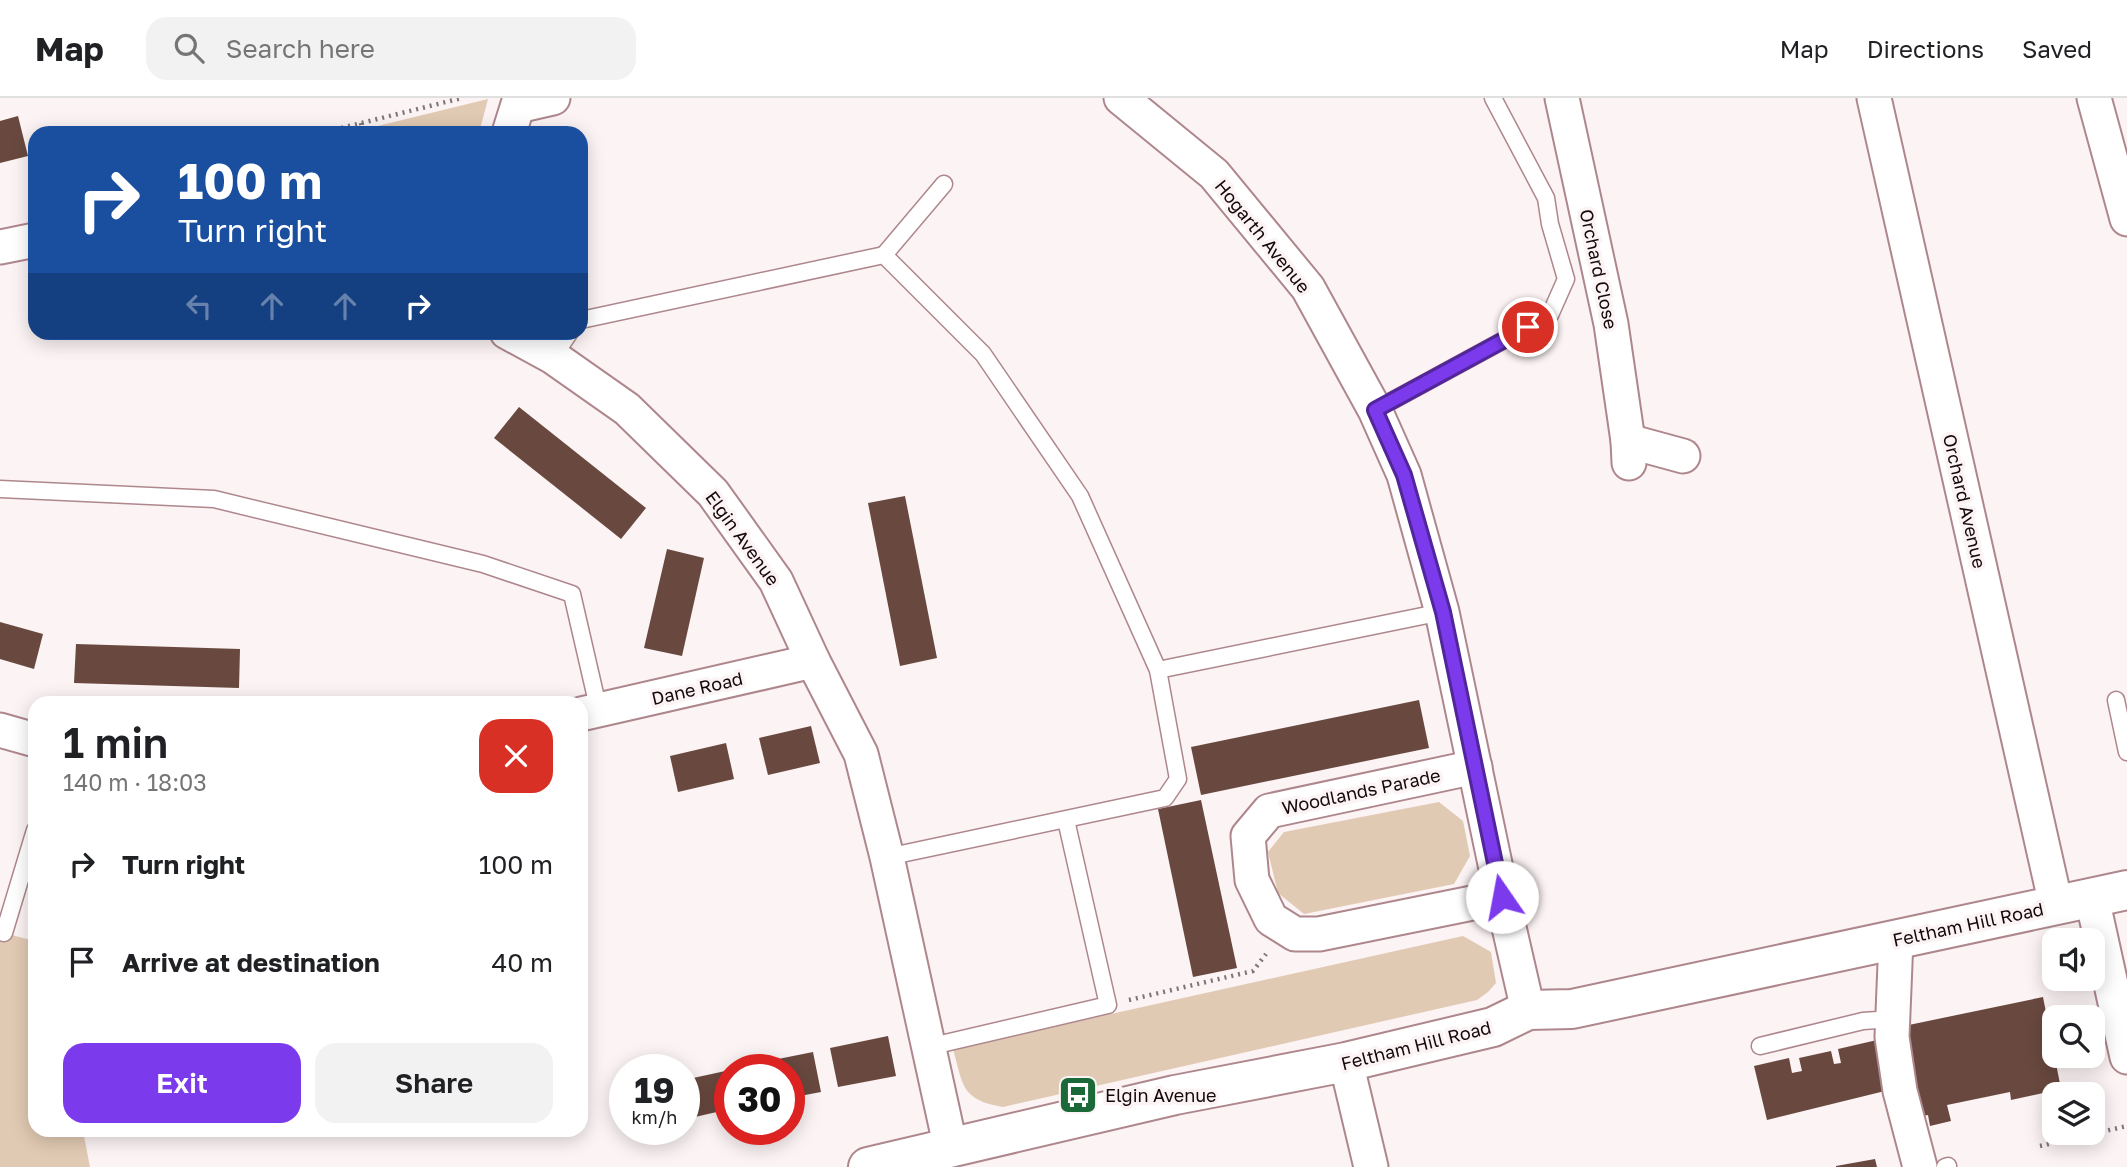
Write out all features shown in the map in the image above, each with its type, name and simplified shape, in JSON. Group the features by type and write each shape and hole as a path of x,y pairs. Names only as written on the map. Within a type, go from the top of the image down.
{"street":[{"path":"516,112 553,98"},
{"name":"Hogarth Avenue","path":"1121,98 1214,174 1308,288 1375,410 1404,475 1443,612 1528,1010"},
{"name":"Orchard Close","path":"1562,98 1611,324 1629,452 1683,457"},
{"name":"Orchard Avenue","path":"1874,98 2092,897 2127,1057"},
{"path":"2094,98 2127,219"},
{"path":"0,247 28,241"},
{"name":"Elgin Avenue","path":"541,340 562,345 713,493 776,581 860,754 887,858 951,1149"},
{"name":"Dane Road","path":"590,712 813,661"},
{"path":"0,730 28,738"},
{"name":"Woodlands Parade","path":"1286,929 1271,919 1252,880 1248,836 1269,811 1475,767"},
{"path":"1286,929 1295,934 1319,933 1502,897"},
{"name":"Feltham Hill Road","path":"868,1167 1175,1095 1346,1062 1493,1027 1528,1010 1572,1009 2092,897"},
{"path":"1896,939 1892,1037 1900,1091 1920,1167"},
{"path":"1346,1062 1371,1167"}],"lane":[{"path":"1375,410 1550,315 1566,279 1550,224 1546,198 1493,98"},
{"path":"588,318 884,255 944,184"},
{"path":"884,255 983,354 1080,496 1158,670 1178,779 1165,798 887,858"},
{"path":"0,489 214,499 483,564 572,594 588,696"},
{"path":"1158,670 1443,612"},
{"path":"2116,700 2127,752"},
{"path":"928,1047 1108,1005 1066,820"},
{"path":"4,933 28,853"},
{"path":"1760,1046 1863,1021 1893,1019"}],"path":[{"path":"349,126 462,98"},
{"path":"1108,1005 1253,971 1286,929"},
{"path":"2040,1146 2127,1126"}],"shaded area":[{"path":"488,99 481,126 378,126"},
{"path":"1439,802 1463,821 1470,856 1454,884 1304,914 1278,893 1268,852 1284,832"},
{"path":"0,932 28,939 28,1137 84,1137 90,1167 0,1167"},
{"path":"1463,936 1491,952 1496,983 1477,1000 1003,1107 989,1104 971,1095 962,1081 953,1049"}],"building":[{"path":"18,116 28,156 0,163 0,121"},
{"path":"519,407 646,508 621,539 494,438"},
{"path":"905,496 937,658 900,666 868,503"},
{"path":"667,549 704,558 682,656 644,648"},
{"path":"0,622 43,634 34,669 0,659"},
{"path":"76,644 240,649 239,688 74,683"},
{"path":"1419,700 1429,748 1201,795 1191,747"},
{"path":"811,726 820,763 768,775 759,738"},
{"path":"726,743 734,779 678,792 670,756"},
{"path":"1201,800 1237,968 1193,977 1158,809"},
{"path":"2043,997 2042,1068 2057,1068 2060,1082 2042,1082 2042,1093 2011,1100 2010,1092 1947,1105 1951,1121 1930,1126 1928,1115 1923,1116 1904,1026"},
{"path":"888,1036 896,1076 838,1087 830,1048"},
{"path":"1877,1040 1889,1090 1767,1120 1754,1066 1789,1058 1792,1073 1802,1071 1799,1058 1831,1051 1834,1064 1841,1063 1838,1049"},
{"path":"813,1052 821,1092 805,1095 803,1054"},
{"path":"714,1073 714,1113 700,1116 700,1077"},
{"path":"1875,1159 1877,1167 1836,1167 1836,1166"}],"place":[{"name":"Elgin Avenue","path":"1078,1095"}],"route":[{"path":"1502,897 1443,612 1404,475 1375,410 1528,327"}]}
